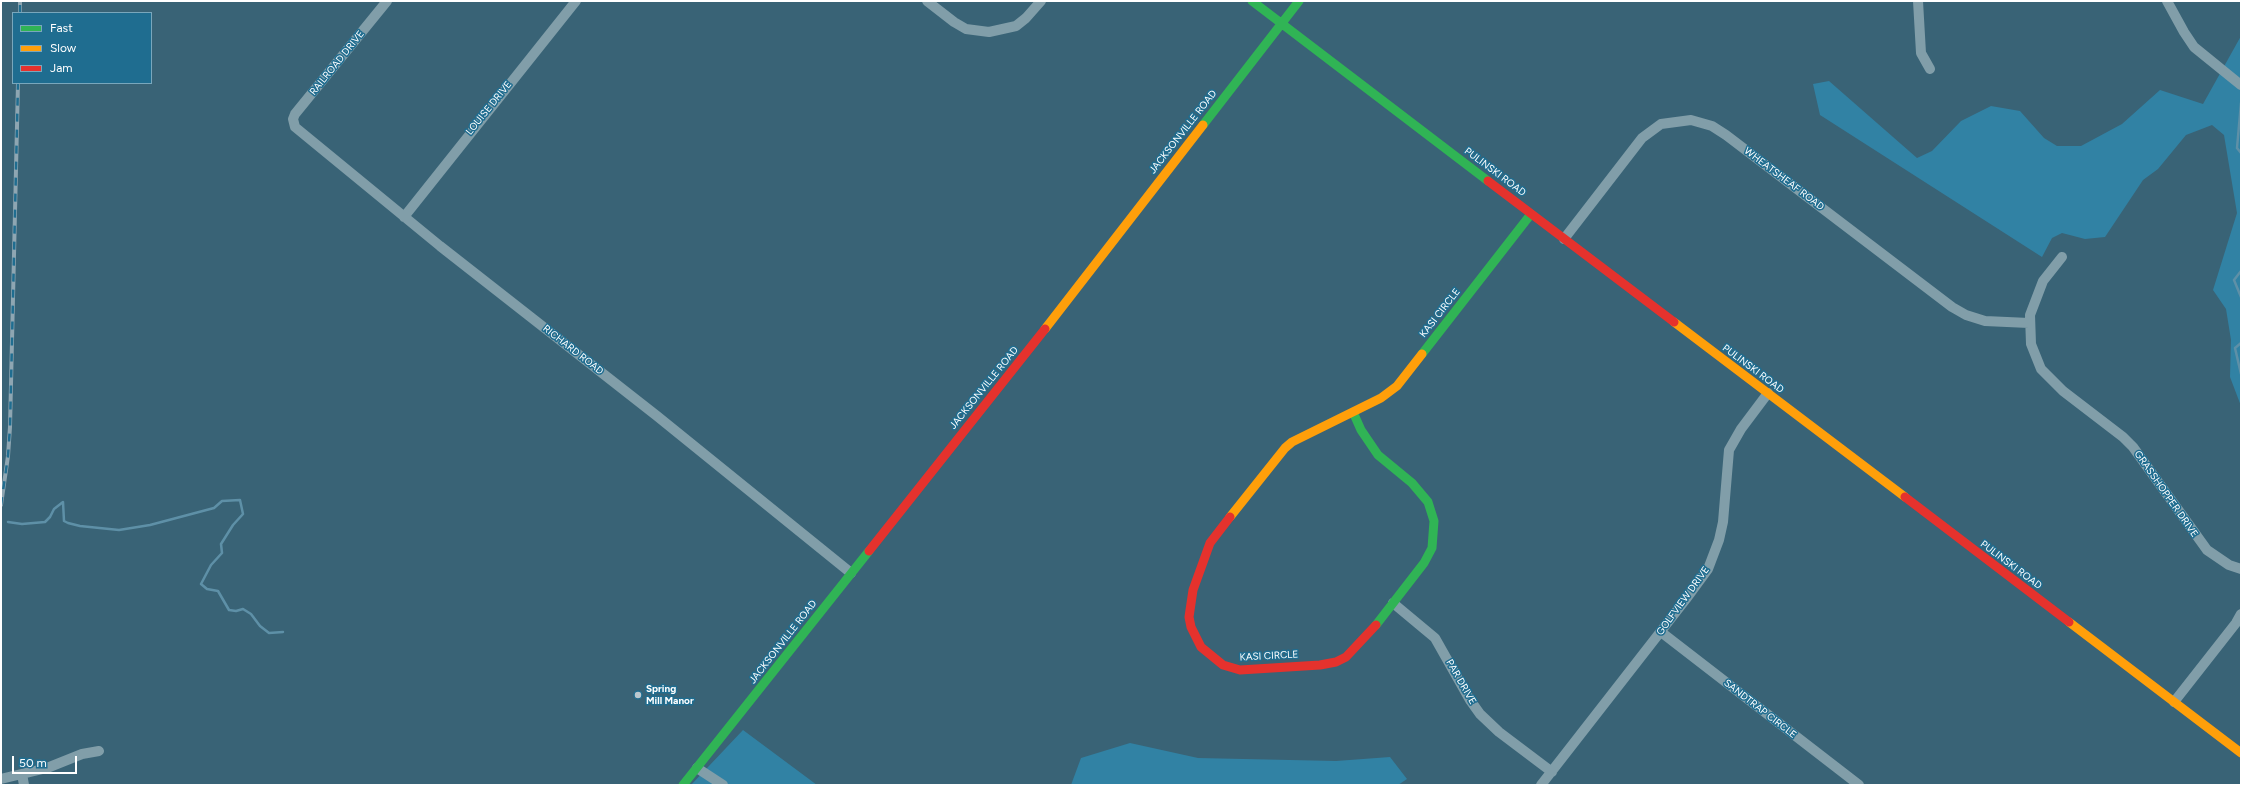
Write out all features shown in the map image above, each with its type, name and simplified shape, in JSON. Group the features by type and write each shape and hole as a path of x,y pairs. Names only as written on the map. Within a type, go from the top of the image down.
{"street":[{"name":"RAILROAD DRIVE","path":"295,127 293,119 296,114 388,1"},
{"name":"LOUISE DRIVE","path":"404,217 576,1"},
{"path":"927,1 954,22 966,29 989,32 1016,26 1026,18 1041,1"},
{"name":"PULINSKI ROAD","path":"1252,1 2241,753"},
{"name":"JACKSONVILLE ROAD","path":"683,785 1008,376 1299,1"},
{"path":"1918,1 1921,52 1930,69"},
{"path":"2167,1 2194,47 2241,85"},
{"name":"WHEATSHEAF ROAD","path":"1564,239 1642,138 1661,124 1691,120 1712,126 1726,135 1946,302 1966,315 1985,321 2029,323"},
{"name":"RICHARD ROAD","path":"295,127 404,217 657,416 851,573"},
{"name":"KASI CIRCLE","path":"1353,412 1361,430 1378,455 1424,495 1434,521 1432,548 1424,563 1353,652 1336,662 1320,665 1271,669 1232,669 1223,665 1207,653 1196,639 1191,627 1189,609 1193,590 1204,557 1214,537 1284,448 1292,442 1381,398 1397,386 1531,214"},
{"name":"GRASSHOPPER DRIVE","path":"2062,257 2038,289 2032,306 2029,323 2030,338 2036,358 2048,378 2123,437 2150,470 2207,550 2229,565 2241,570"},
{"name":"GOLFVIEW DRIVE","path":"1541,785 1704,575 1714,554 1723,522 1730,450 1741,429 1768,393"},
{"name":"PAR DRIVE","path":"1393,603 1435,638 1470,700 1480,714 1500,732 1552,772"},
{"path":"2174,702 2236,623 2241,614"},
{"name":"SANDTRAP CIRCLE","path":"1660,632 1859,785"},
{"path":"1,779 57,765 82,754 99,751"},
{"path":"697,768 723,785"},
{"path":"22,774 24,785"}],"shaded area":[{"path":"2241,36 2241,406 2230,377 2231,340 2226,309 2213,290 2237,213 2224,135 2212,125 2186,135 2158,169 2143,180 2105,237 2085,239 2062,233 2052,238 2042,257 1820,115 1813,84 1829,81 1917,158 1932,151 1961,121 1991,106 2020,111 2044,138 2057,146 2081,146 2122,124 2160,90 2203,104"},
{"path":"743,730 817,785 691,785"},
{"path":"1130,743 1198,758 1336,761 1390,757 1407,779 1398,785 1071,785 1081,758"}],"waterway":[{"path":"2241,103 2237,148 2241,153"},
{"path":"2241,271 2234,280 2241,297"},
{"path":"2241,343 2235,348 2241,374"},
{"path":"8,522 22,524 45,522 50,517 54,509 63,502 64,521 80,526 119,530 150,525 214,508 222,501 240,500 243,514 233,525 221,544 222,553 211,565 201,584 207,589 218,591 229,610 236,611 243,609 251,614 260,626 269,633 283,632"}],"railway":[{"path":"20,1 20,12"},
{"path":"1,505 8,456 10,427 18,84"}],"traffic: fast":[{"path":"1252,1 1488,181"},
{"path":"1203,125 1299,1"},
{"path":"1422,354 1531,214"},
{"path":"1353,412 1361,430 1378,455 1412,483 1428,502 1434,521 1432,548 1424,563 1376,625"},
{"path":"683,785 869,551"}],"traffic: slow":[{"path":"1045,329 1203,125"},
{"path":"1674,322 1905,497"},
{"path":"1230,517 1285,448 1292,442 1381,398 1397,386 1422,354"},
{"path":"2069,622 2241,753"}],"traffic: jam":[{"path":"1488,181 1674,322"},
{"path":"869,551 1045,329"},
{"path":"1905,497 2069,622"},
{"path":"1230,517 1210,543 1193,590 1189,617 1191,627 1201,647 1223,665 1240,670 1320,665 1336,662 1346,657 1376,625"}],"place":[{"name":"Spring Mill Manor","path":"638,695"}]}
